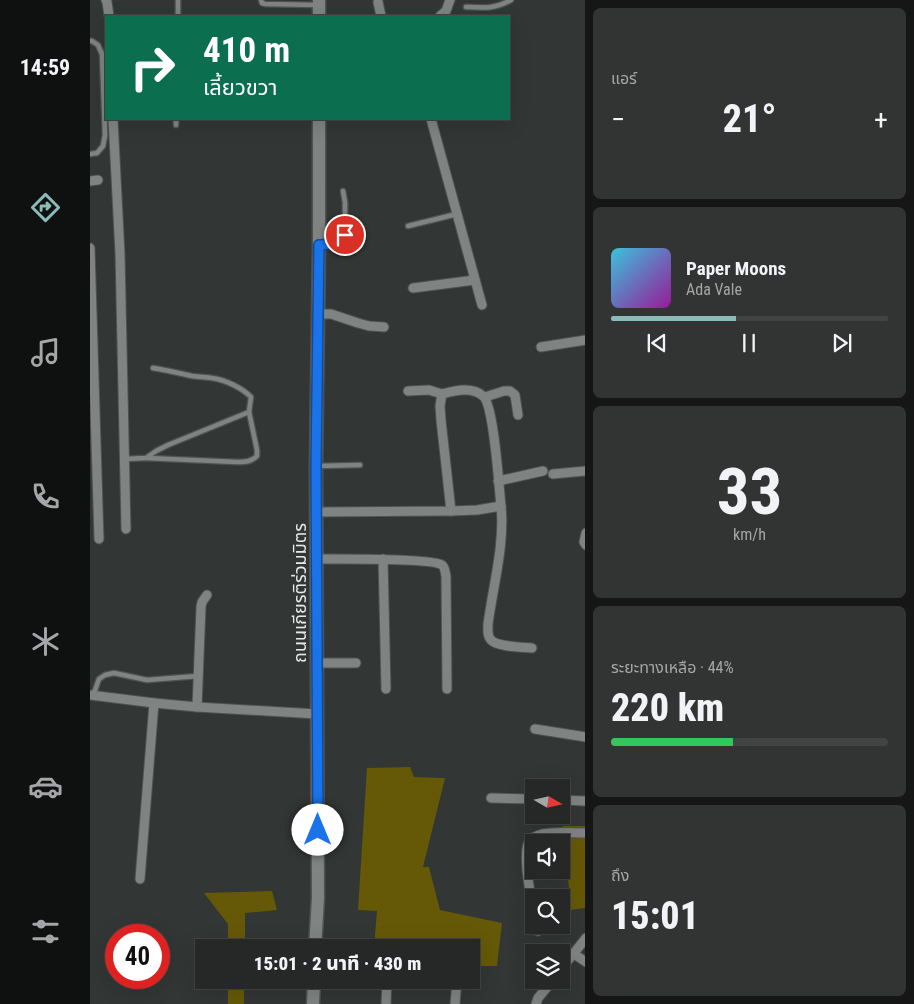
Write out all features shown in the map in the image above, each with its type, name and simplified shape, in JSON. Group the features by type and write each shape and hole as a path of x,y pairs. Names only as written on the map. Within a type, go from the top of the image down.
{"street":[{"path":"106,0 109,15"},
{"path":"441,15 446,11 450,0"},
{"path":"378,2 381,15"},
{"path":"114,120 120,254 126,529"},
{"name":"ถนนเกียรติร่วมมิตร","path":"316,939 318,898 316,466 319,120"},
{"path":"431,120 482,305"},
{"path":"90,248 92,379 99,540"},
{"path":"414,288 475,280"},
{"path":"318,314 330,314 363,324 384,326"},
{"path":"542,347 585,340"},
{"path":"408,391 429,390 442,394 467,390 477,392 485,397 489,407 493,432 502,524 488,635 492,642 532,648"},
{"path":"485,397 510,391 514,395 518,414"},
{"path":"442,394 440,406 441,420 451,511"},
{"path":"498,480 543,471"},
{"path":"553,474 585,472"},
{"path":"316,512 451,511 477,510 501,506"},
{"path":"585,533 585,544"},
{"path":"316,559 436,562 442,565 446,576 447,689"},
{"path":"383,560 386,689"},
{"path":"197,707 201,607 207,595"},
{"path":"317,663 356,663"},
{"path":"91,696 154,704 317,714"},
{"path":"140,879 154,704"},
{"path":"535,729 585,738"},
{"path":"491,798 525,800"},
{"path":"570,800 585,801"},
{"path":"529,889 526,864 527,849 529,842 533,838 541,834 552,833 585,834"},
{"path":"570,959 585,938"},
{"path":"574,954 585,962"},
{"path":"313,1004 314,989"},
{"path":"386,1004 387,989"},
{"path":"455,1004 456,989"},
{"path":"536,1004 538,998 546,989"}],"lane":[{"path":"178,0 178,15"},
{"path":"261,0 265,4 319,7"},
{"path":"466,6 484,8 501,5 511,0"},
{"path":"90,41 98,45 102,54 104,135 103,146 97,153 90,154"},
{"path":"176,120 176,125"},
{"path":"319,245 336,243 345,235 345,202 342,191"},
{"path":"408,226 457,214"},
{"path":"124,459 146,458 246,462 257,456 249,412 251,397 245,391 214,378 153,368"},
{"path":"146,458 168,445 249,412"},
{"path":"316,466 360,466"},
{"path":"91,696 99,679 114,673 147,680 198,676"}],"shaded area":[{"path":"410,767 414,777 445,778 423,867 429,867 440,910 502,923 497,966 480,966 480,939 375,939 377,911 358,910 367,768"},
{"path":"563,826 585,826 585,908 571,910 568,879 570,879 570,834 564,834"},
{"path":"272,891 277,910 245,913 245,939 228,939 228,924 204,893"},
{"path":"228,989 244,989 244,1004 228,1004"}],"route":[{"path":"318,830 316,466 319,245 336,243 345,235"}]}
